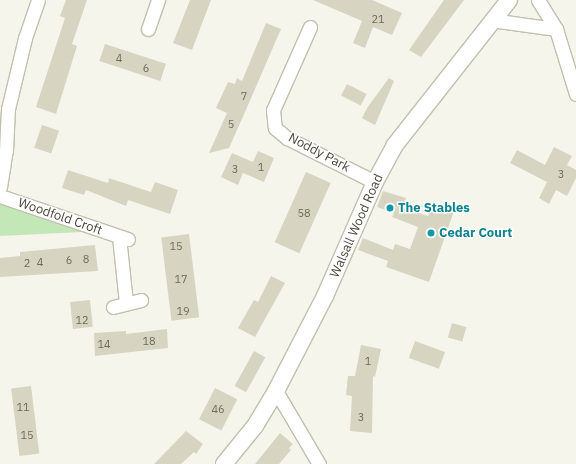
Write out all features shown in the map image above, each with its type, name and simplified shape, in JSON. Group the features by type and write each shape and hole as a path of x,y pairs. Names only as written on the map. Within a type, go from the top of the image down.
{"street":[{"path":"0,187 5,158 4,109 38,0"},
{"path":"148,29 158,0"},
{"name":"Walsall Wood Road","path":"224,464 256,426 276,391 325,296 375,182 395,145 491,20 509,0"},
{"path":"538,0 556,29 575,87"},
{"path":"491,20 556,29"},
{"name":"Noddy Park","path":"310,27 273,110 275,128 287,138 375,182"},
{"name":"Woodfold Croft","path":"0,196 123,238 126,303"},
{"path":"113,307 141,300"},
{"path":"276,391 319,464"}],"green space":[{"path":"0,196 102,231 0,236"}],"building":[{"path":"66,0 87,0 72,44 77,46 56,114 36,107 65,18 60,16"},
{"path":"190,0 211,0 192,50 173,43"},
{"path":"313,0 372,0 402,13 392,35 373,27 365,48 353,43 362,21"},
{"path":"444,0 464,0 421,57 409,50"},
{"path":"266,23 281,29 245,112 229,148 209,153 227,113 216,108 228,82 235,84 237,78 242,81"},
{"path":"105,44 166,64 160,81 99,61"},
{"path":"389,78 394,81 375,125 362,118 367,108"},
{"path":"347,84 367,94 361,106 341,96"},
{"path":"42,125 59,131 51,154 34,148"},
{"path":"554,147 572,156 567,165 576,170 576,178 567,196 556,190 549,204 539,198 547,182 510,163 517,150 545,165"},
{"path":"258,151 274,158 264,182 243,173 238,185 221,177 232,153 253,162"},
{"path":"68,170 108,183 109,178 151,192 155,182 178,190 170,214 128,200 126,206 86,190 84,195 62,188"},
{"path":"306,172 331,183 299,253 275,242"},
{"name":"Cedar Court","path":"383,191 406,198 403,208 428,216 433,204 454,211 429,282 386,267 388,261 358,250 363,238 393,250 395,244 410,249 418,227 392,217 394,213 377,207"},
{"path":"189,234 199,317 171,321 161,237"},
{"path":"95,245 98,271 0,277 0,258 20,256 20,252"},
{"path":"271,276 285,283 255,337 238,328 254,300 258,302"},
{"path":"90,300 93,327 73,329 70,302"},
{"path":"452,323 466,327 462,342 448,337"},
{"path":"167,329 168,348 95,356 94,333 126,331 126,334"},
{"path":"415,341 445,352 439,369 409,358"},
{"path":"361,345 381,349 375,377 373,376 372,433 350,431 352,396 346,395 348,376 355,376"},
{"path":"254,351 265,357 246,392 235,386"},
{"path":"31,386 39,453 19,456 11,388"},
{"path":"215,388 237,399 221,431 199,419"},
{"path":"186,431 203,444 196,454 194,452 181,464 154,464"},
{"path":"280,433 293,444 289,448 291,450 279,464 255,464"}],"place":[{"name":"The Stables","path":"390,208"},
{"name":"Cedar Court","path":"431,233"}]}
